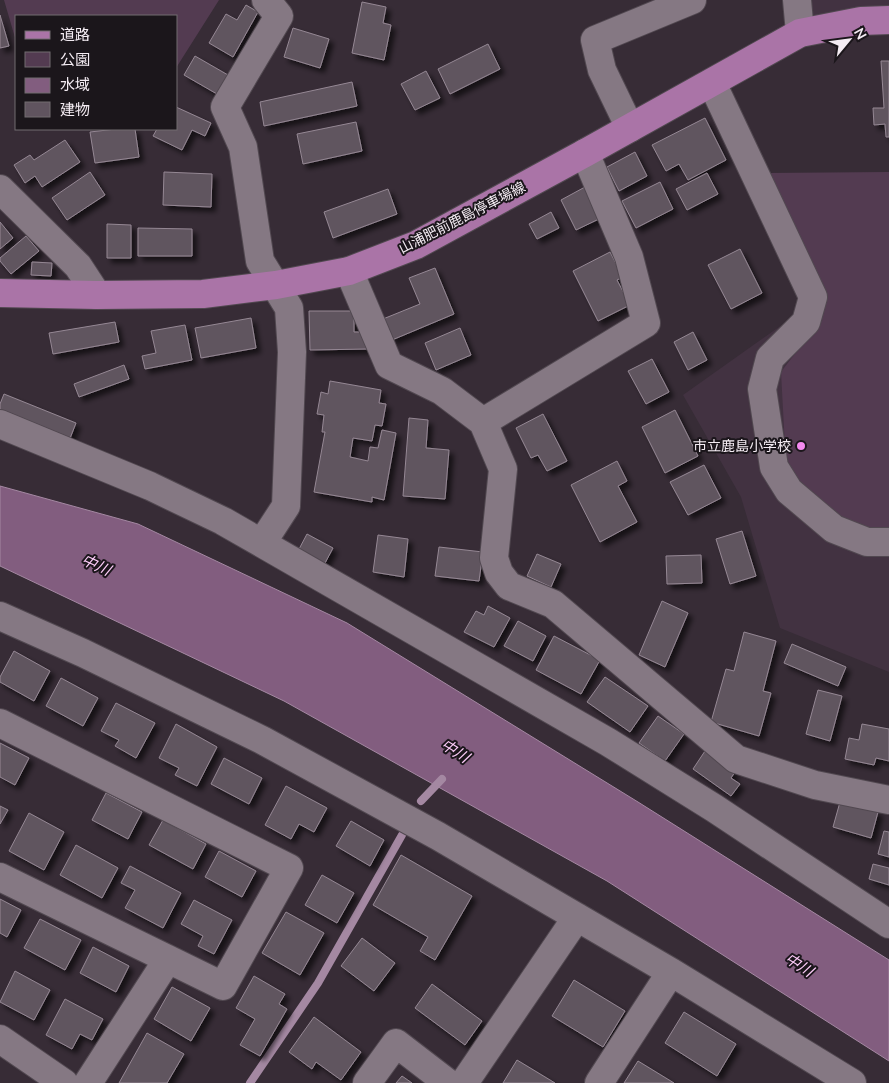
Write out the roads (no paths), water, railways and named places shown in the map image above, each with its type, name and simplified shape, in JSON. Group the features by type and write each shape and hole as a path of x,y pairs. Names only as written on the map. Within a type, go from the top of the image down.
{"main road":[{"name":"山浦肥前鹿島停車場線","path":"0,292 98,295 203,294 276,285 349,271 416,245 585,154 800,33 861,21 889,20"}],"street":[{"path":"262,543 286,506 292,352 289,308 260,261 243,147 225,107 279,16 266,0"},
{"path":"630,128 602,70 595,40 692,0"},
{"path":"797,0 800,33"},
{"path":"712,83 813,297 806,322 770,358 762,389 774,467 789,491 834,529 867,542 889,542"},
{"path":"483,422 646,323 629,257 585,154"},
{"path":"0,189 78,266 98,295"},
{"path":"349,271 389,364 442,391 483,422 504,469 494,558 499,573 509,586 553,604 736,759 815,785 889,800"},
{"path":"0,424 150,486 224,521 608,742 714,808 889,924"},
{"path":"0,616 83,653 262,740 438,836 671,972 852,1083"},
{"path":"0,723 289,868 223,986 0,877"},
{"path":"464,1083 577,917"},
{"path":"88,1083 168,960"},
{"path":"599,1083 671,972"},
{"path":"0,1039 64,1083"},
{"path":"368,1083 396,1043 448,1083"}],"water":[{"name":"中川","path":"0,486 138,524 347,623 638,802 889,960 889,1061 607,881 284,701 0,566"}],"waterway":[{"path":"421,801 442,779"},
{"path":"250,1083 318,983 402,835"}],"place":[{"name":"市立鹿島小学校","path":"801,446"}]}
